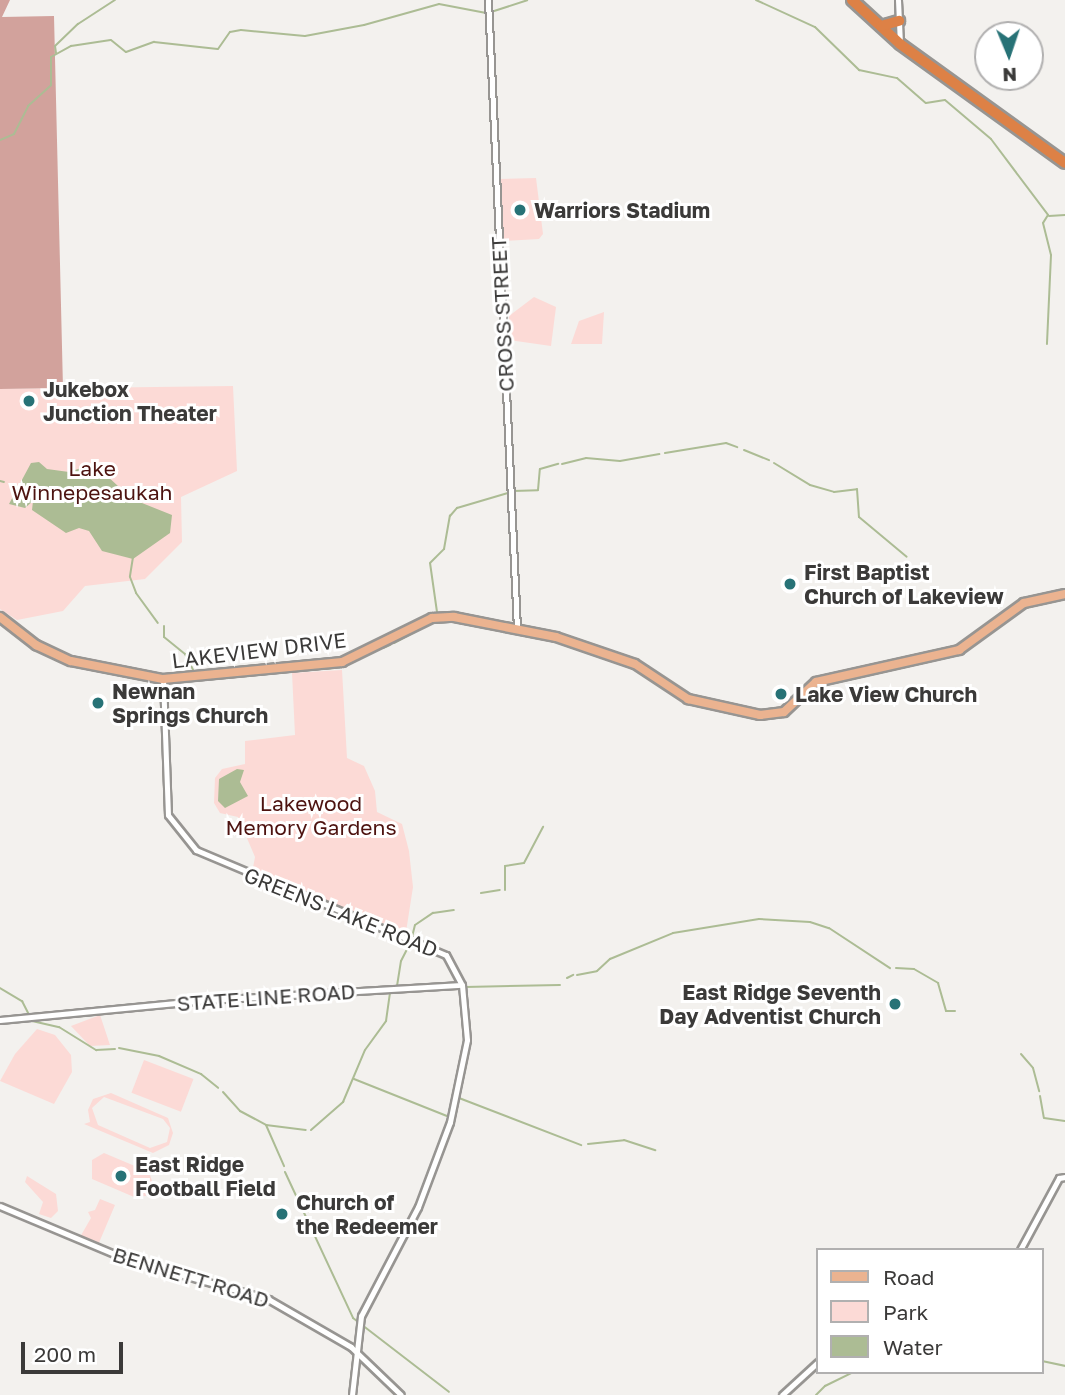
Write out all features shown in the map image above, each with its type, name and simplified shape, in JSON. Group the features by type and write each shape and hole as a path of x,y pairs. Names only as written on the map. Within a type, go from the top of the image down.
{"highway":[{"path":"852,0 904,47 1065,163"},
{"path":"881,26 899,21"}],"main road":[{"name":"LAKEVIEW DRIVE","path":"0,617 36,645 71,661 163,679 342,662 432,618 454,617 517,628 635,664 688,699 760,715 784,712 816,682 959,650 1024,603 1065,594"}],"street":[{"name":"CROSS STREET","path":"488,0 517,628"},
{"path":"898,0 904,47"},
{"name":"GREENS LAKE ROAD","path":"163,679 169,815 203,854 446,955 462,985 467,1040 450,1122 435,1171 360,1321 352,1395"},
{"name":"STATE LINE ROAD","path":"0,1020 230,998 462,985"},
{"path":"1021,1248 1059,1178 1065,1177"},
{"name":"BENNETT ROAD","path":"0,1206 125,1259 268,1299 357,1352 401,1395"},
{"path":"782,1395 816,1365"}],"green space":[{"name":"Warriors Stadium","path":"536,178 543,234 539,239 503,241 498,179"},
{"path":"534,297 556,307 551,346 509,340 509,316"},
{"path":"604,312 602,344 571,344 579,321"},
{"name":"Lake Winnepesaukah","path":"233,386 237,471 181,497 182,542 145,579 85,586 63,611 17,620 0,609 0,389"},
{"name":"Lakewood Memory Gardens","path":"342,670 347,758 364,766 375,791 377,812 402,824 409,851 413,887 406,932 252,873 255,857 238,817 220,813 214,803 215,778 222,769 245,764 245,741 295,735 292,673"},
{"path":"100,1015 110,1045 90,1046 71,1026"},
{"path":"37,1029 55,1035 71,1055 72,1072 54,1104 0,1081 15,1054"},
{"path":"144,1060 193,1079 181,1112 131,1093"},
{"path":"111,1093 168,1118 173,1133 169,1145 153,1153 84,1124 90,1122 88,1110 93,1099","holes":["104,1097 163,1119 170,1128 167,1142 150,1148 98,1125 92,1108"]},
{"name":"East Ridge Football Field","path":"104,1153 149,1172 152,1181 146,1196 134,1197 92,1179 92,1160"},
{"path":"27,1176 56,1194 58,1211 51,1218 39,1214 43,1202 25,1182"},
{"path":"100,1199 115,1205 98,1245 80,1237 91,1218 88,1212 95,1210"}],"shaded area":[{"path":"0,0 10,0 2,17 54,16 63,388 0,389"}],"water":[{"name":"Lake Winnepesaukah","path":"39,462 47,469 69,472 84,467 105,474 132,499 172,515 170,533 133,559 102,551 89,531 79,528 66,533 32,510 33,501 25,508 9,504 31,463"},
{"path":"237,769 244,770 240,782 248,796 225,808 218,801 219,779"}],"waterway":[{"path":"56,53 55,46 78,24 115,0"},
{"path":"491,12 527,0"},
{"path":"756,0 815,27 859,70 897,78 926,103 945,100 991,139 1048,215 1043,223 1051,255 1047,344"},
{"path":"0,140 14,134 28,106 51,85 51,57 71,46 111,40 126,52 154,42 218,49 230,32 241,30 305,36 364,25 439,4 486,13"},
{"path":"1049,216 1065,215"},
{"path":"665,453 726,443 737,447"},
{"path":"744,450 769,460"},
{"path":"562,464 586,458 620,461 659,454"},
{"path":"774,463 810,485 834,492 857,489 859,517 907,557"},
{"path":"513,491 538,490 540,469 558,464"},
{"path":"0,481 4,482"},
{"path":"437,612 430,563 444,549 450,516 457,508 508,493"},
{"path":"133,557 130,577 136,593 158,623"},
{"path":"427,625 435,622"},
{"path":"164,626 164,637 185,654 195,674"},
{"path":"394,643 422,628"},
{"path":"383,648 390,645"},
{"path":"305,670 335,668"},
{"path":"252,675 298,670"},
{"path":"216,678 246,675"},
{"path":"197,679 212,679"},
{"path":"505,890 505,866 524,863 543,827"},
{"path":"481,893 500,890"},
{"path":"412,937 415,925 433,913 454,910"},
{"path":"577,975 597,971 610,959 673,933 759,919 810,922 829,928 890,968"},
{"path":"397,986 401,961 410,943"},
{"path":"896,968 914,969 938,983 946,1011 955,1011"},
{"path":"567,978 573,975"},
{"path":"465,987 560,985"},
{"path":"0,988 22,1001 29,1015"},
{"path":"311,1130 343,1102 365,1050 386,1021 390,991"},
{"path":"32,1021 59,1027 96,1050 115,1049"},
{"path":"119,1048 159,1056 201,1074 218,1088"},
{"path":"1021,1054 1033,1068 1039,1091"},
{"path":"354,1079 447,1116"},
{"path":"223,1092 240,1111 266,1125 306,1130"},
{"path":"1040,1096 1044,1118 1065,1121"},
{"path":"459,1098 581,1145"},
{"path":"266,1125 284,1166"},
{"path":"588,1144 624,1140 655,1150"},
{"path":"285,1172 353,1318 449,1392"},
{"path":"1044,1361 1065,1366"},
{"path":"816,1395 825,1386 850,1374"}],"place":[{"name":"Warriors Stadium","path":"520,210"},
{"name":"Jukebox Junction Theater","path":"29,401"},
{"name":"First Baptist Church of Lakeview","path":"790,584"},
{"name":"Lake View Church","path":"781,694"},
{"name":"Newnan Springs Church","path":"98,703"},
{"name":"East Ridge Seventh Day Adventist Church","path":"895,1004"},
{"name":"East Ridge Football Field","path":"121,1176"},
{"name":"Church of the Redeemer","path":"282,1214"}]}
